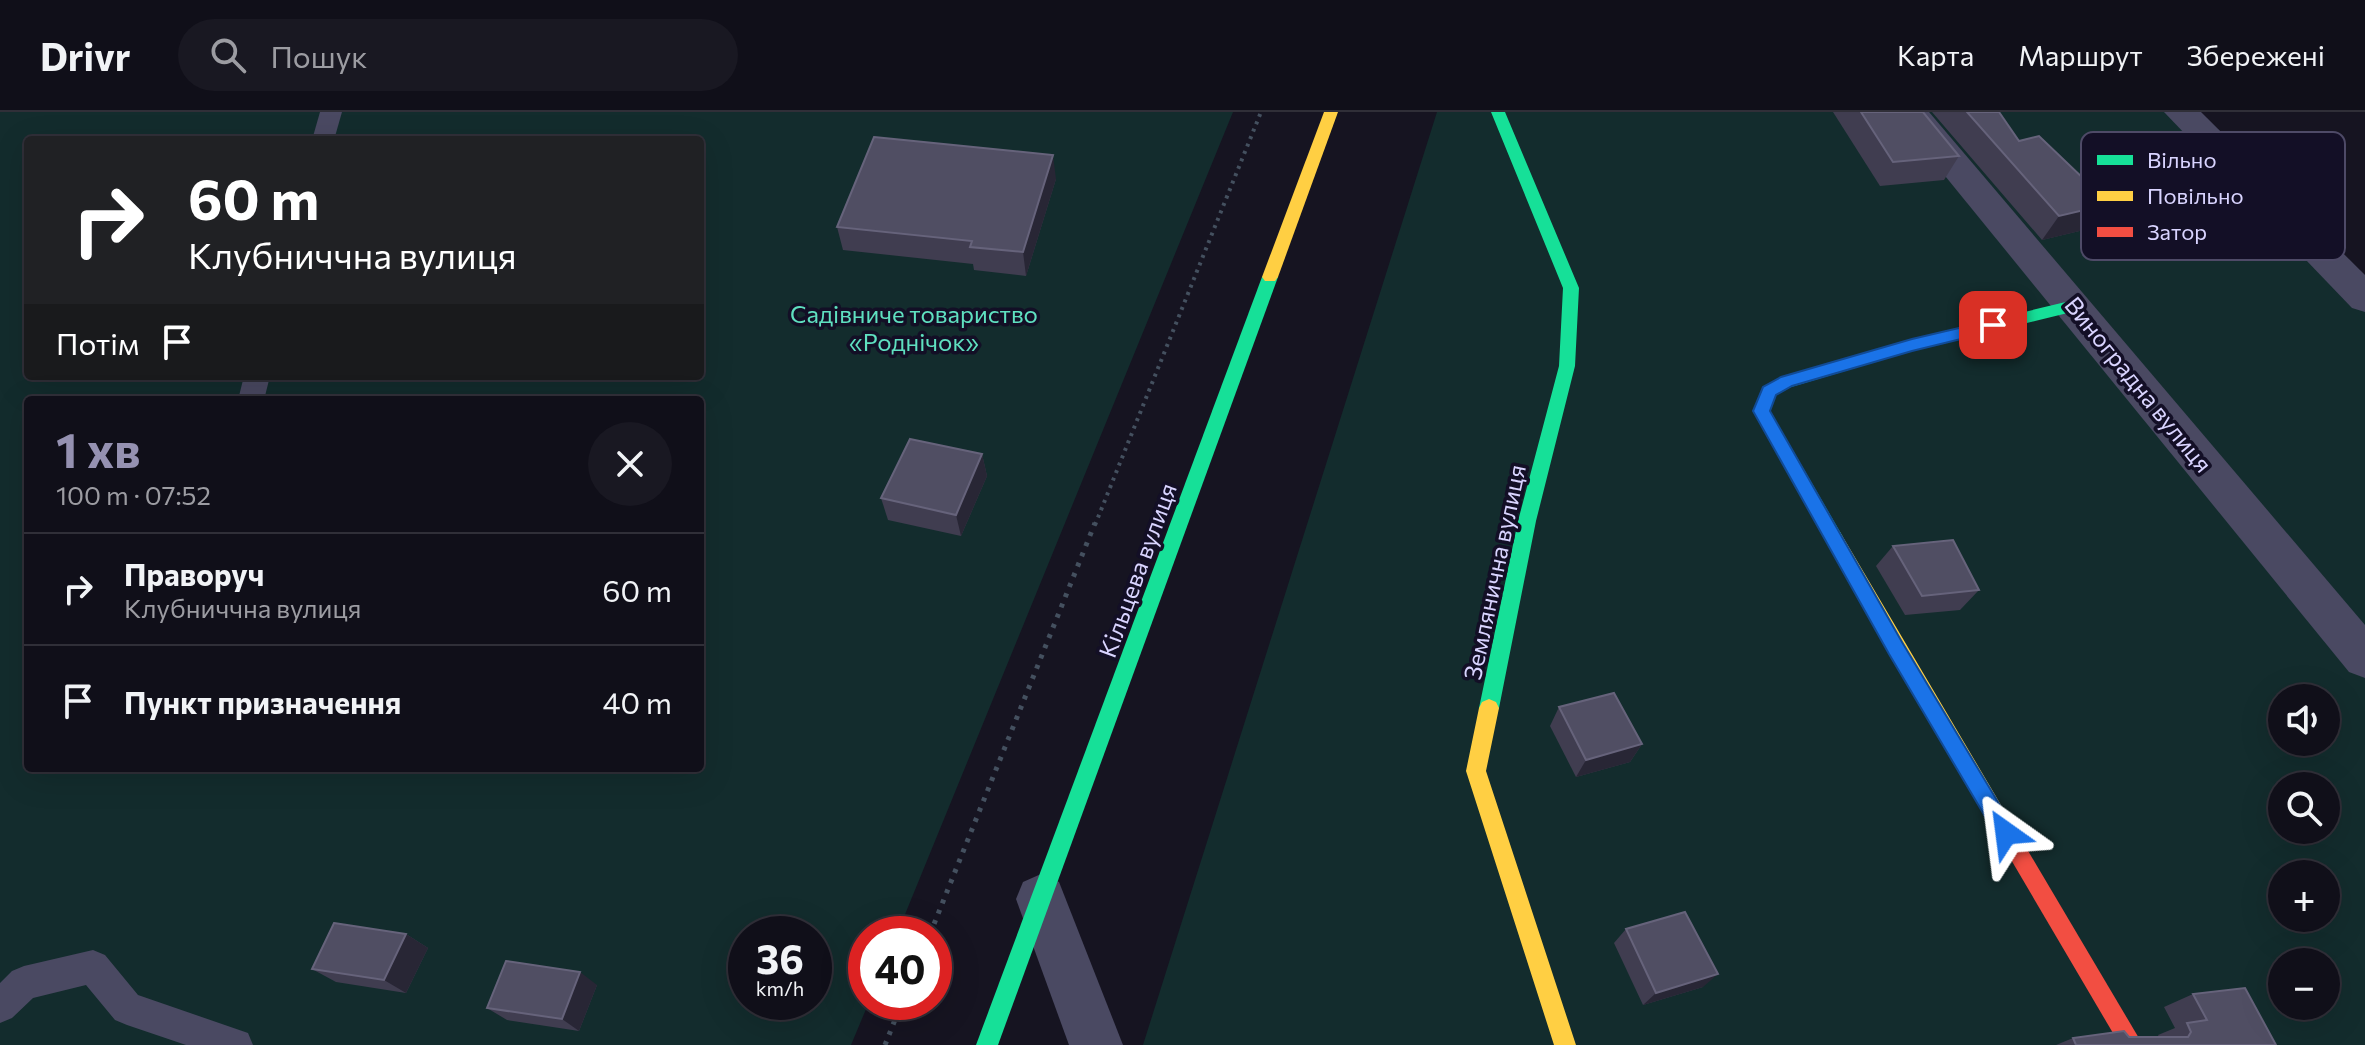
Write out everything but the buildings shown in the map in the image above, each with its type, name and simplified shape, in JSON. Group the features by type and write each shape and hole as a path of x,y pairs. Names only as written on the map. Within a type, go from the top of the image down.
{"street":[{"name":"Кільцева вулиця","path":"987,1045 1331,112"},
{"name":"Землянична вулиця","path":"1498,112 1571,288 1567,366 1527,521 1476,771 1565,1045"},
{"name":"Виноградна вулиця","path":"1910,112 2365,658"},
{"path":"2181,112 2201,132"},
{"path":"2327,260 2365,298"},
{"path":"2074,306 1912,345 1786,382 1769,391 1762,411 1896,648 2132,1045"},
{"path":"1041,899 1096,1045"}],"lane":[{"path":"324,136 331,112"},
{"path":"0,1006 24,983 93,967 127,1008 236,1045"}],"path":[{"path":"937,916 1261,112"},
{"path":"885,1045 895,1020"}],"green space":[{"name":"Садівниче товариство «Роднічок»","path":"0,112 1233,112 904,916 848,916 848,1020 861,1020 851,1045 0,1045"},
{"path":"1437,112 2174,112 2194,132 2081,132 2081,260 2320,260 2365,305 2365,1045 1143,1045"}],"traffic: fast":[{"path":"1489,708 1527,521 1567,366 1571,288 1498,112"},
{"path":"987,1045 1270,277"},
{"path":"1834,537 1762,411 1769,391 1786,382 1912,345 2074,306"}],"traffic: slow":[{"path":"1270,277 1331,112"},
{"path":"1834,537 2017,851"},
{"path":"1489,708 1476,771 1565,1045"}],"traffic: jam":[{"path":"2017,851 2132,1045"}],"route":[{"path":"1993,325 1786,382 1769,391 1762,411 1896,648 2006,833"}]}
